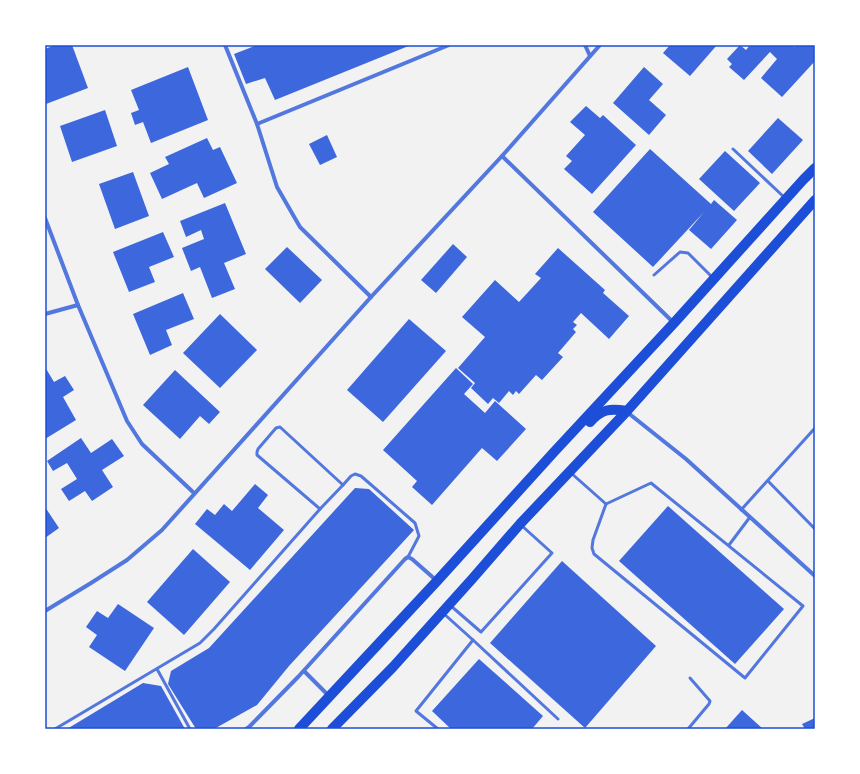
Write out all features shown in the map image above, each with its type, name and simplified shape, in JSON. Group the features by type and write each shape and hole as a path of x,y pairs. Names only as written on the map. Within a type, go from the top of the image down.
{"main road":[{"path":"299,729 437,581 815,168"},
{"path":"334,728 393,667 520,524 627,411 815,200"},
{"path":"554,452 565,447 604,410 615,409 627,411"}],"street":[{"path":"225,45 257,124 277,187 300,227 371,296"},
{"path":"257,124 449,45"},
{"path":"585,45 590,56"},
{"path":"45,610 127,560 162,530 371,296 502,156 600,45"},
{"path":"502,156 674,323"},
{"path":"45,218 78,305 127,421 142,444 194,493"},
{"path":"45,314 78,305"},
{"path":"627,411 686,459 815,576"},
{"path":"246,729 304,671 405,559 412,559 437,581"},
{"path":"304,671 329,696"}],"lane":[{"path":"733,148 786,199"},
{"path":"654,275 680,252 688,253 714,279"},
{"path":"320,509 257,455 258,449 276,428 280,427 343,484"},
{"path":"741,510 815,428"},
{"path":"570,472 606,504"},
{"path":"55,729 200,643 220,623 320,509 351,476 355,474 361,476 415,523 419,536 408,558"},
{"path":"768,481 815,529"},
{"path":"652,483 728,544 804,606 745,678 594,554 592,548 593,540 606,504 652,483"},
{"path":"728,544 750,516"},
{"path":"449,604 481,632 547,559 552,553 520,524"},
{"path":"442,612 558,719"},
{"path":"438,729 416,711 473,640"},
{"path":"157,668 190,729"},
{"path":"688,729 710,701 690,678"}],"building":[{"path":"55,45 72,45 88,88 46,104 45,49"},
{"path":"257,45 411,45 275,100 265,78 246,84 234,54"},
{"path":"670,45 717,45 690,76 663,53"},
{"path":"740,45 746,50 750,45 792,45 794,47 796,45 815,45 815,61 782,97 761,78 777,59 770,52 744,80 729,67 732,64 727,59"},
{"path":"188,67 208,120 151,143 143,122 135,125 131,113 139,110 131,90"},
{"path":"644,67 663,84 649,100 666,115 649,135 613,103"},
{"path":"586,106 600,118 603,115 636,145 592,194 564,169 572,161 566,156 585,135 570,122"},
{"path":"105,110 117,146 72,162 60,126"},
{"path":"778,118 803,140 772,174 748,151"},
{"path":"327,135 337,157 320,165 309,144"},
{"path":"207,138 213,150 220,147 237,183 204,198 197,183 162,199 150,173 169,164 165,157"},
{"path":"650,149 711,204 714,200 737,220 711,249 689,230 704,212 653,267 593,212"},
{"path":"725,151 760,183 734,211 699,179"},
{"path":"133,172 149,216 115,229 99,184"},
{"path":"225,203 246,254 224,263 235,289 212,298 200,267 191,271 182,248 204,239 201,230 186,237 180,221"},
{"path":"163,232 174,257 149,267 155,282 129,292 113,252"},
{"path":"453,244 467,257 436,293 421,280"},
{"path":"287,247 322,280 300,303 265,269"},
{"path":"558,248 605,290 603,293 629,316 609,339 581,313 573,322 577,325 573,329 576,332 558,353 563,357 542,380 536,375 519,394 516,391 513,395 509,391 499,403 493,398 488,404 471,388 475,383 458,368 485,337 462,317 495,280 519,302 541,278 535,274"},
{"path":"183,293 194,319 166,330 172,345 150,355 133,314"},
{"path":"220,314 257,350 220,388 183,353"},
{"path":"409,319 446,351 383,422 347,390"},
{"path":"45,367 54,382 65,376 74,390 63,397 76,420 45,439"},
{"path":"456,368 473,384 464,394 485,413 495,401 526,429 497,461 482,448 432,505 412,487 417,481 383,450"},
{"path":"175,370 220,412 209,424 200,416 180,439 143,405"},
{"path":"81,438 91,453 112,439 124,456 102,470 113,487 92,501 85,491 69,501 61,489 77,479 67,463 53,471 47,461"},
{"path":"255,484 268,495 258,508 284,530 250,570 195,524 207,509 215,515 224,504 232,511"},
{"path":"355,488 369,489 414,530 289,666 257,705 214,729 196,729 168,684 171,671 209,648"},
{"path":"668,506 784,609 735,664 619,561"},
{"path":"45,507 59,528 45,538"},
{"path":"193,549 230,582 184,635 147,602"},
{"path":"562,561 656,646 585,728 490,643"},
{"path":"118,604 154,628 125,671 89,647 97,635 86,627 97,611 108,618"},
{"path":"479,659 543,716 532,729 451,729 432,711"},
{"path":"143,683 161,686 185,729 67,729"},
{"path":"742,710 763,729 725,729"},
{"path":"815,718 815,729 805,729 802,724"}]}
